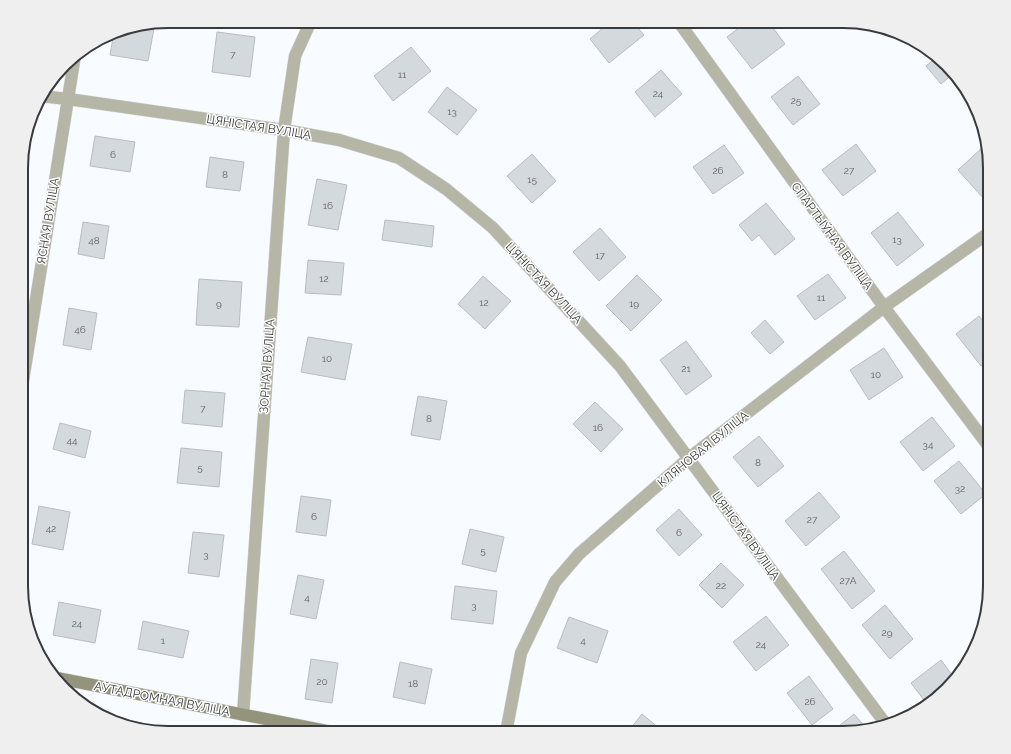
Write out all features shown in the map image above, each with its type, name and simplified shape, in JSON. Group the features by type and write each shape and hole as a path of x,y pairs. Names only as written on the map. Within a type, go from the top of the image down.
{"street":[{"name":"ЗОРНАЯ ВУЛІЦА","path":"243,715 284,130 295,56 308,28"},
{"name":"СПАРТЫЎНАЯ ВУЛІЦА","path":"683,28 884,307 983,439"},
{"name":"ЯСНАЯ ВУЛІЦА","path":"28,349 73,66"},
{"name":"ЦЯНІСТАЯ ВУЛІЦА","path":"48,97 284,130 339,140 399,158 446,189 493,228 620,366 883,720"},
{"name":"КЛЯНОВАЯ ВУЛІЦА","path":"507,726 521,653 555,582 579,554 689,458 884,307 983,237"},
{"name":"АЎТАДРОМНАЯ ВУЛІЦА","path":"64,679 300,726"}],"building":[{"path":"603,28 638,28 644,35 609,63 590,39"},
{"path":"739,28 773,28 785,44 752,69 727,37"},
{"path":"154,29 148,61 110,55 113,39 123,35"},
{"path":"217,32 255,37 250,77 212,72"},
{"path":"411,47 431,71 393,101 374,76"},
{"path":"932,61 949,77 941,84 926,66"},
{"path":"661,70 682,94 655,117 635,92"},
{"path":"798,76 820,104 793,125 771,97"},
{"path":"447,87 477,110 457,135 428,112"},
{"path":"95,136 135,142 130,172 90,166"},
{"path":"856,144 876,171 843,196 822,170"},
{"path":"724,145 744,173 713,194 693,167"},
{"path":"982,148 983,198 958,170"},
{"path":"532,154 556,181 532,203 507,176"},
{"path":"210,157 244,162 240,191 206,187"},
{"path":"317,179 347,185 338,230 308,225"},
{"path":"766,203 795,239 775,255 759,235 752,241 739,225"},
{"path":"898,212 924,245 897,266 871,233"},
{"path":"385,220 434,226 432,247 382,240"},
{"path":"83,222 109,226 104,259 78,254"},
{"path":"600,228 626,257 599,281 573,252"},
{"path":"308,260 344,263 341,295 305,293"},
{"path":"828,274 846,298 815,320 797,296"},
{"path":"637,275 662,300 631,331 606,306"},
{"path":"483,276 511,301 485,329 458,304"},
{"path":"199,279 242,282 239,327 196,325"},
{"path":"69,308 97,313 91,350 63,345"},
{"path":"979,316 983,321 983,364 981,366 956,334"},
{"path":"765,320 784,342 770,354 751,333"},
{"path":"308,337 352,344 345,380 301,372"},
{"path":"686,341 712,376 686,395 660,360"},
{"path":"884,348 903,377 869,400 850,370"},
{"path":"185,390 225,393 222,427 182,423"},
{"path":"418,396 447,401 440,440 411,435"},
{"path":"595,402 623,429 601,452 573,424"},
{"path":"932,417 955,446 923,471 900,442"},
{"path":"60,423 91,431 85,458 53,449"},
{"path":"759,436 784,466 758,487 733,457"},
{"path":"181,448 222,452 219,487 177,483"},
{"path":"959,461 983,490 983,496 961,514 934,481"},
{"path":"819,492 840,517 806,546 785,521"},
{"path":"301,496 331,500 326,536 296,532"},
{"path":"39,506 70,512 63,550 32,544"},
{"path":"679,509 702,535 679,556 656,530"},
{"path":"470,529 504,537 496,572 462,564"},
{"path":"193,532 224,535 219,577 188,573"},
{"path":"844,551 875,591 852,609 821,569"},
{"path":"721,563 744,585 722,608 699,585"},
{"path":"298,575 324,580 316,619 290,614"},
{"path":"455,586 497,591 493,624 451,619"},
{"path":"59,602 101,610 95,643 53,635"},
{"path":"885,605 913,639 890,659 862,625"},
{"path":"766,616 789,645 756,671 733,642"},
{"path":"569,617 608,631 597,663 557,648"},
{"path":"143,621 189,631 183,658 138,649"},
{"path":"311,659 338,663 332,703 305,699"},
{"path":"941,660 951,674 942,685 924,700 911,683"},
{"path":"400,662 432,669 425,704 393,697"},
{"path":"809,676 833,709 812,725 787,693"},
{"path":"642,714 657,726 633,726"},
{"path":"854,714 863,725 843,726 839,726"}]}
